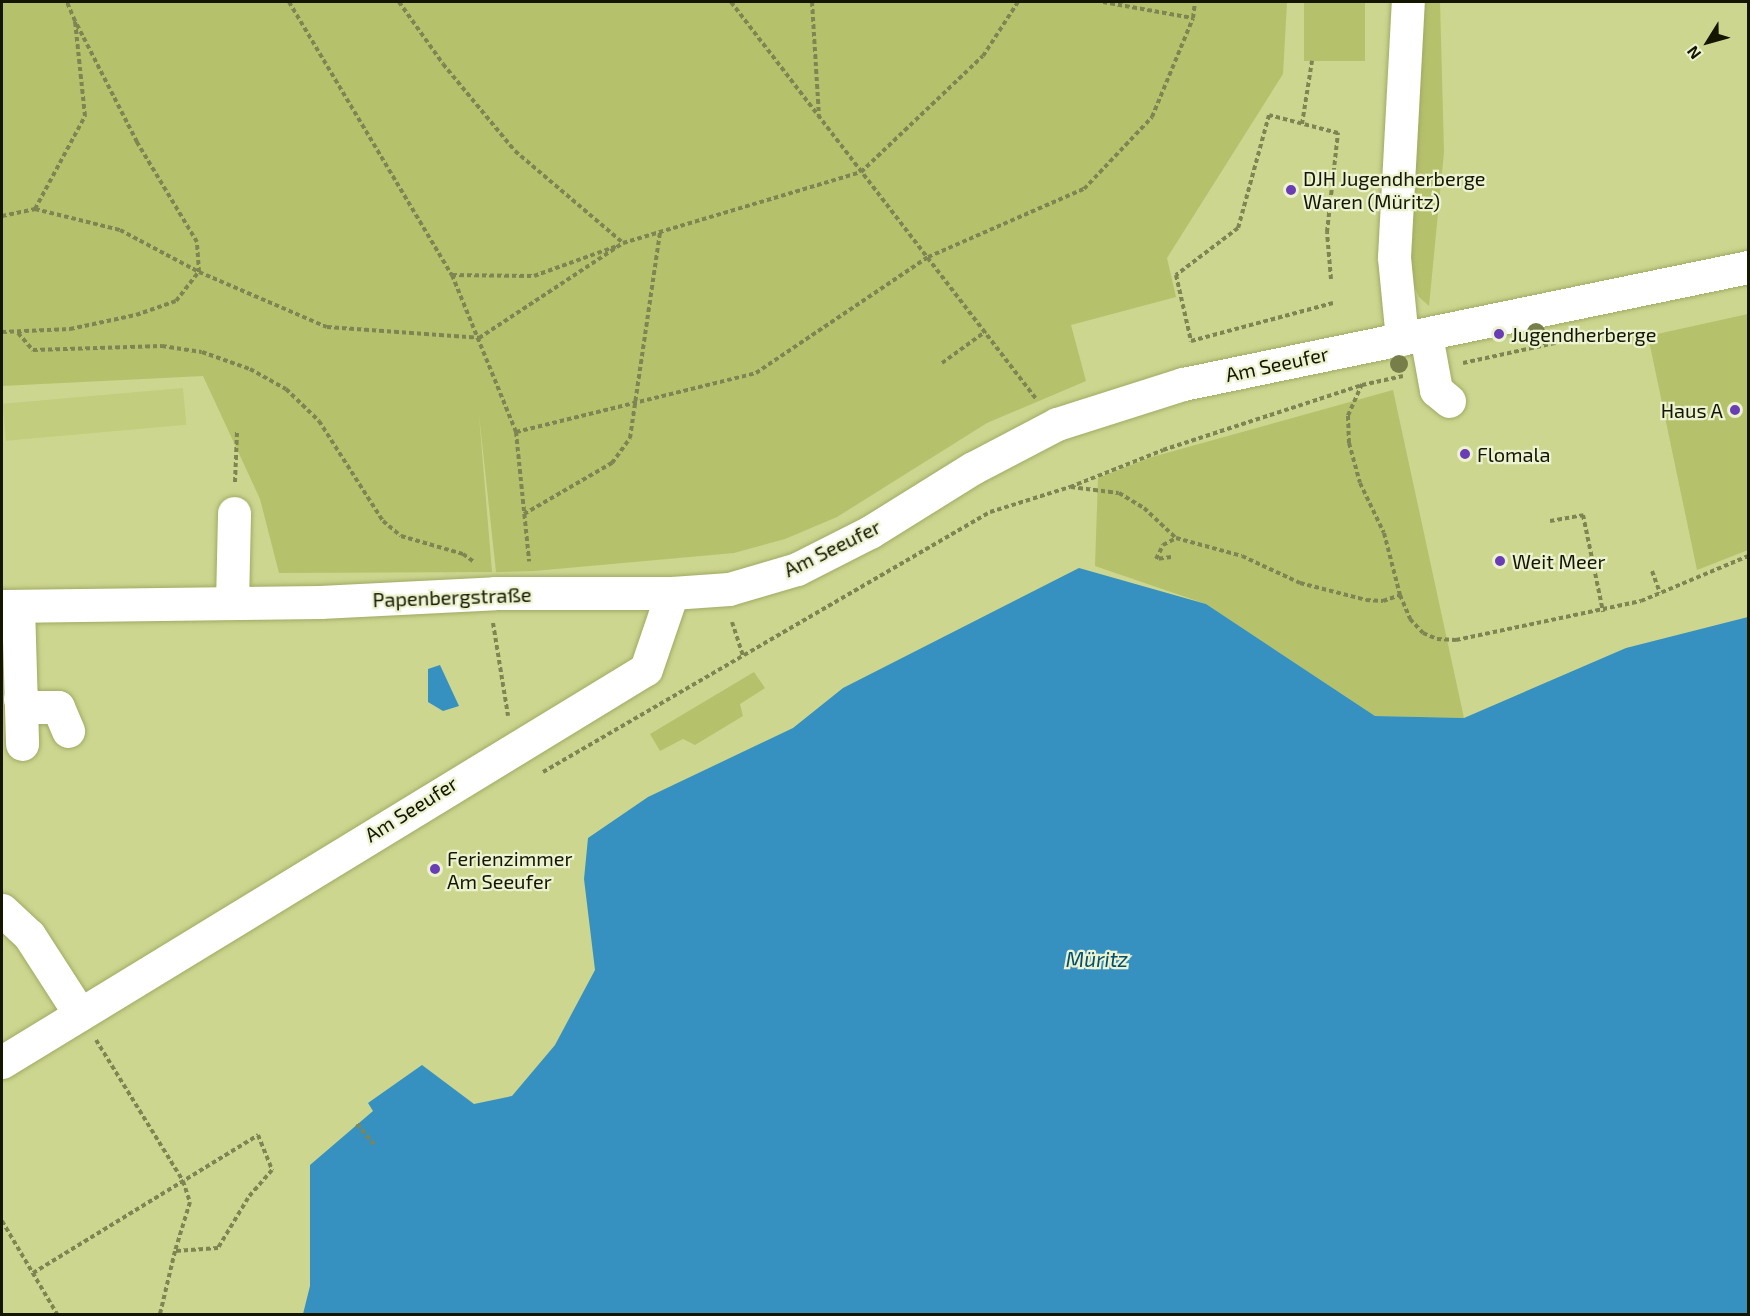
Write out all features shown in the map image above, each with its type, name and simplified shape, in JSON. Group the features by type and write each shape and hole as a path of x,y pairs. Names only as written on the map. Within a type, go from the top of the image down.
{"street":[{"path":"1408,2 1394,257 1414,337 1432,369 1436,390 1449,401"},
{"name":"Am Seeufer","path":"2,1062 513,747 646,669 672,593 729,589 797,569 870,532 973,468 1057,424 1183,384 1749,267"},
{"path":"232,603 234,513"},
{"name":"Papenbergstraße","path":"10,606 232,603 488,594 672,593"},
{"path":"10,606 20,699 22,744"},
{"path":"20,699 33,708 58,707 68,730"},
{"path":"2,910 29,935 80,1014"}],"path":[{"path":"35,208 85,116 75,21 70,2"},
{"path":"289,2 452,275 479,338 516,432 529,566"},
{"path":"399,2 443,64 515,151 623,243"},
{"path":"731,2 986,331 1039,403"},
{"path":"812,2 819,117"},
{"path":"452,275 534,276 623,243 861,172 983,56 1018,2"},
{"path":"1103,2 1192,18"},
{"path":"516,432 756,373 927,257 1084,189 1152,117 1192,18 1195,2"},
{"path":"2,332 70,329 136,315 176,301 192,285 199,272 197,242 138,142 75,21"},
{"path":"1302,124 1312,61"},
{"path":"1331,279 1327,232 1338,133 1269,115 1238,228 1176,275 1191,341 1334,303"},
{"path":"2,216 35,208 120,230 199,272 327,327 479,338 623,243"},
{"path":"524,514 612,463 630,438 660,232"},
{"path":"942,363 986,331"},
{"path":"18,333 33,350 162,346 202,352 250,369 286,389 319,420 382,521 401,536 463,554 474,561 488,594 513,747"},
{"path":"790,627 990,512 1070,487 1163,450 1362,385 1578,338"},
{"path":"1362,385 1350,407 1349,443 1360,483 1384,533 1400,595 1410,619 1423,633 1437,639 1456,640 1603,612 1749,556"},
{"path":"234,513 237,432"},
{"path":"1070,487 1119,493 1144,508 1176,538 1242,556 1299,583 1366,600 1383,601 1400,595"},
{"path":"1550,521 1583,515 1603,612"},
{"path":"1171,557 1156,559 1163,545 1176,538"},
{"path":"1652,571 1660,592"},
{"path":"732,622 743,656"},
{"path":"80,1014 183,1180 190,1202 175,1251 160,1314"},
{"path":"357,1124 374,1144"},
{"path":"33,1273 258,1134 272,1170 248,1198 218,1248 175,1251"},
{"path":"2,1221 57,1314"}],"shaded area":[{"path":"2,2 1287,2 1283,74 1167,258 1176,297 1071,325 1086,381 987,423 837,517 785,539 734,553 534,571 496,572 479,415 492,572 279,573 260,499 203,376 2,386"},
{"path":"1304,2 1365,2 1365,61 1304,61"},
{"path":"1423,2 1440,2 1444,152 1429,306 1419,297 1409,274"},
{"path":"1748,314 1748,550 1697,570 1648,336"},
{"path":"183,388 186,425 6,441 3,404"},
{"path":"1393,390 1464,718 1375,716 1206,604 1095,566 1098,478 1152,457"},
{"path":"754,672 765,688 740,704 743,716 695,745 683,739 660,751 650,734"}],"water":[{"name":"Müritz","path":"1079,568 1206,604 1375,716 1464,718 1626,648 1748,617 1748,1314 303,1314 310,1286 310,1165 373,1111 368,1103 422,1065 474,1104 512,1096 555,1045 595,970 584,879 588,838 648,797 793,728 843,688"},
{"path":"440,665 459,706 443,711 428,702 428,669"}],"place":[{"name":"DJH Jugendherberge Waren (Müritz)","path":"1291,190"},
{"name":"Jugendherberge","path":"1499,334"},
{"name":"Haus A","path":"1735,410"},
{"name":"Flomala","path":"1465,454"},
{"name":"Weit Meer","path":"1500,561"},
{"name":"Ferienzimmer Am Seeufer","path":"435,869"}]}
